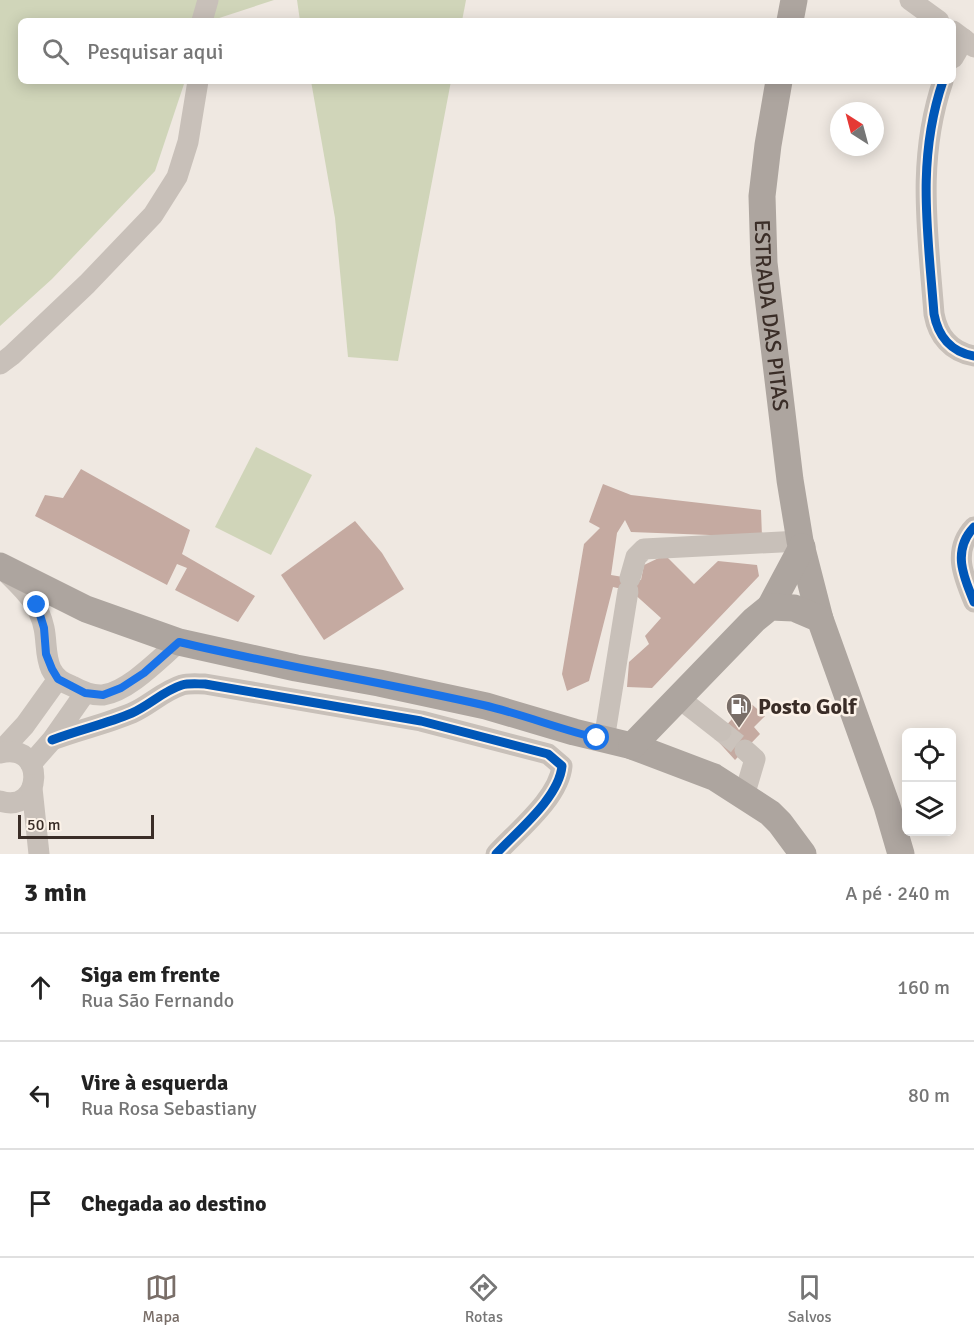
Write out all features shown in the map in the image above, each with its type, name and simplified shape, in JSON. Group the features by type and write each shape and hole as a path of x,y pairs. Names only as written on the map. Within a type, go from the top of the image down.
{"main road":[{"path":"791,18 794,0"},
{"name":"ESTRADA DAS PITAS","path":"778,84 762,196 764,263 790,480 801,544 820,619 887,806 901,854"},
{"path":"632,746 754,620 770,607 801,544"},
{"path":"0,566 86,609 179,642 486,706 632,746 714,777 770,813 803,854"},
{"path":"770,607 794,608 820,619"},
{"path":"780,823 782,854"}],"street":[{"path":"203,18 208,0"},
{"path":"910,0 935,18"},
{"path":"956,53 964,39"},
{"path":"0,364 12,356 87,284 153,215 177,177 188,142 198,84"},
{"path":"942,84 929,137 925,191 934,314 939,331 950,345 974,356"},
{"path":"974,527 964,540 960,562 974,602"},
{"path":"604,740 629,584 636,557 644,549 801,544"},
{"path":"0,566 37,605 44,628 46,654 58,679 85,693 103,695 121,688 144,673 179,642"},
{"path":"0,753 25,725 58,679"},
{"path":"52,740 135,712 165,692 184,684 205,684 421,720 548,754 561,766 561,776 554,790 496,854"},
{"path":"31,764 52,740 85,693"},
{"path":"680,699 721,731"},
{"path":"744,796 755,759 745,750"},
{"path":"0,753 20,754 31,764 34,771 32,788 39,854"},
{"path":"3,804 21,800 32,788"}],"green space":[{"path":"0,0 274,0 219,18 18,18 18,84 184,84 155,171 52,279 0,326"},
{"path":"297,0 466,0 463,18 300,18"},
{"path":"312,84 450,84 398,361 348,357 335,218"},
{"path":"256,447 312,475 271,555 215,527"}],"building":[{"path":"81,469 190,530 182,554 255,596 238,622 175,590 187,568 177,564 167,585 35,516 45,495 63,498"},
{"path":"603,484 631,495 761,510 762,537 631,532 625,520 617,533 611,575 641,580 644,565 665,555 694,584 718,561 757,565 759,576 652,688 627,687 629,662 649,644 645,636 661,618 631,591 613,587 589,681 567,691 562,674 584,544 600,528 589,522"},
{"path":"355,521 382,553 404,589 324,640 281,575"},
{"name":"Posto Golf","path":"748,701 765,716 754,727 760,734 735,760 715,738"}],"tunnel":[{"path":"721,731 745,750"}],"cycle path":[{"path":"942,84 929,139 927,168 927,226 934,314 942,336 947,342 959,351 974,356"},
{"path":"974,527 967,536 961,554 963,573 974,602"},
{"path":"52,740 132,713 182,685 205,684 421,721 548,754 562,766 553,790 536,813 496,854"}],"place":[{"name":"Posto Golf","path":"739,729"}],"route":[{"path":"37,605 44,628 46,654 52,669 58,679 85,693 103,695 121,688 144,673 179,642 486,706 597,738"}]}
